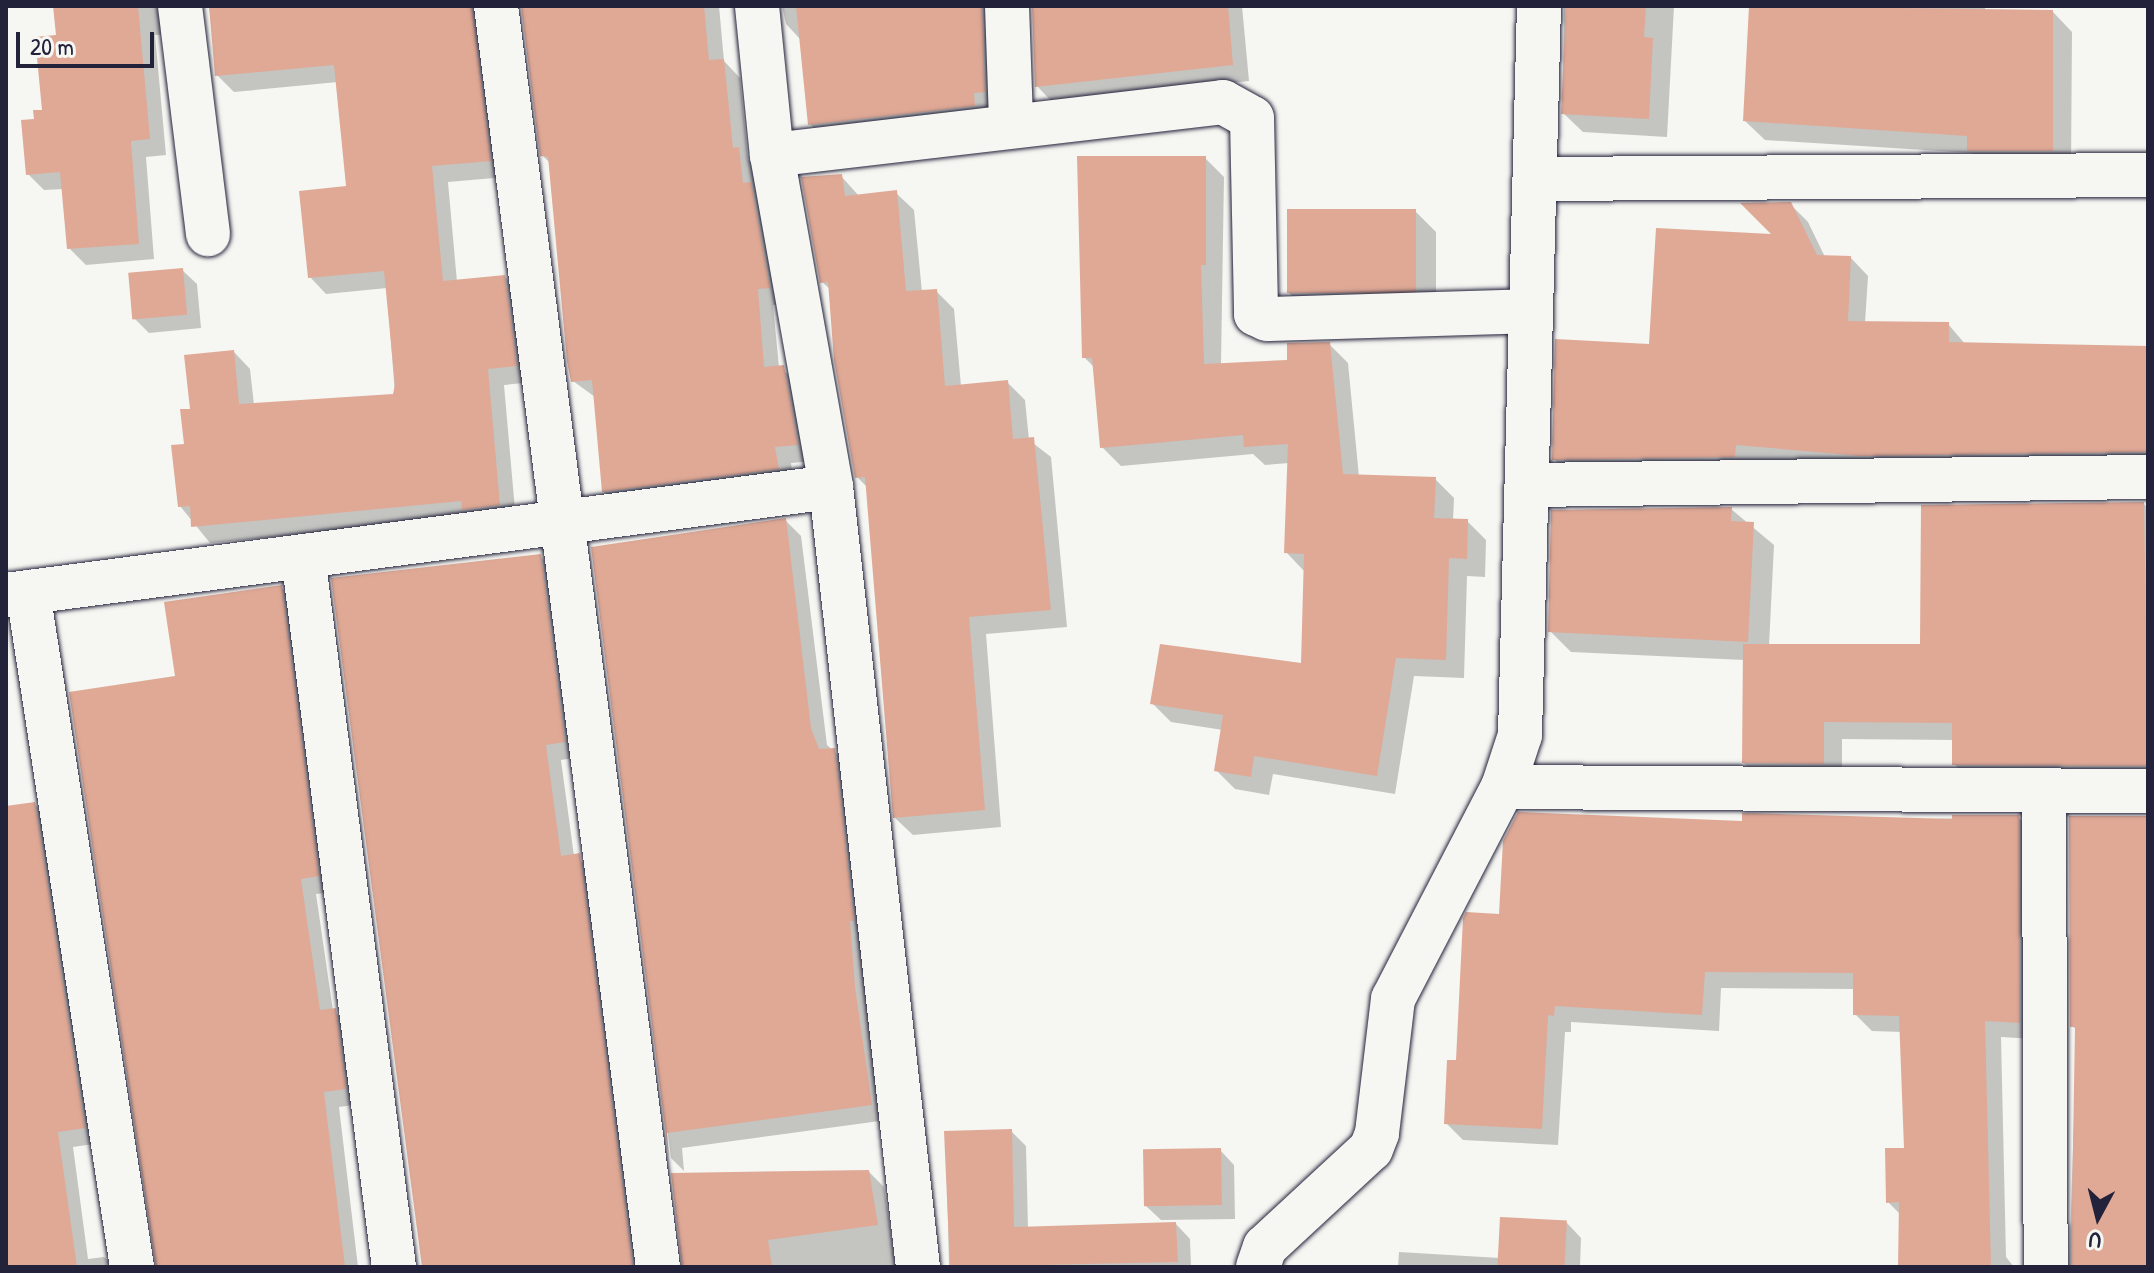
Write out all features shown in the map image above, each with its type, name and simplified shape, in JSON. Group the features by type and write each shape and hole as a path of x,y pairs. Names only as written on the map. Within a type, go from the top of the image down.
{"street":[{"path":"180,6 208,234"},
{"path":"496,6 658,1267"},
{"path":"757,6 772,155 831,487 918,1267"},
{"path":"1007,6 1011,123"},
{"path":"1258,1267 1265,1247 1371,1149 1377,1133 1385,1029 1393,999 1503,787 1520,735 1539,6"},
{"path":"772,155 1011,123 1223,102 1240,107 1252,118 1253,302 1261,318 1530,311"},
{"path":"1536,179 2148,175"},
{"path":"1527,485 2148,477"},
{"path":"132,1267 17,594 831,487"},
{"path":"303,556 394,1267"},
{"path":"1503,787 2148,791"},
{"path":"2044,792 2046,1267"}],"building":[{"path":"53,6 138,6 150,139 131,141 139,244 67,249 60,172 26,175 21,120 34,119 33,110 42,110 35,37 56,35"},
{"path":"209,6 472,6 491,161 432,166 443,281 505,275 517,366 488,369 500,505 462,510 461,501 191,527 190,506 178,507 171,445 184,444 180,409 190,409 184,355 234,350 239,404 393,394 395,385 384,271 308,278 299,191 346,186 334,65 215,76"},
{"path":"521,6 704,6 709,60 724,59 733,148 739,147 743,183 751,182 770,288 758,289 764,367 784,365 798,445 775,447 779,469 602,492 592,380 571,382 567,361 548,157 540,156"},
{"path":"796,6 982,6 985,92 974,93 975,106 808,125"},
{"path":"1032,6 1228,6 1233,65 1035,87"},
{"path":"1566,6 1646,6 1644,37 1653,38 1649,119 1561,114"},
{"path":"1749,6 2053,10 2053,151 1967,151 1967,136 1743,121"},
{"path":"1077,156 1206,156 1206,265 1201,265 1204,364 1287,360 1287,343 1330,342 1343,474 1436,477 1434,518 1468,519 1467,559 1449,558 1446,660 1396,658 1377,776 1254,756 1251,777 1214,771 1223,715 1150,704 1160,644 1301,663 1304,554 1284,553 1288,444 1244,447 1243,435 1100,448 1092,358 1082,358"},
{"path":"842,174 845,196 897,190 906,291 937,289 945,386 1008,380 1013,439 1034,437 1051,610 969,617 985,810 893,818 865,477 855,478 834,360 828,282 820,283 801,177"},
{"path":"1791,202 1817,255 1851,256 1848,321 1949,322 1949,342 2148,346 2148,452 1861,456 1736,445 1735,457 1552,460 1555,339 1649,344 1656,228 1771,234 1740,203"},
{"path":"1287,209 1416,209 1416,293 1287,293"},
{"path":"183,268 187,315 132,320 128,273"},
{"path":"2144,502 2148,766 1952,765 1952,723 1824,722 1824,764 1742,763 1743,644 1920,644 1921,505"},
{"path":"1732,507 1731,521 1754,522 1748,642 1548,632 1551,510"},
{"path":"786,518 811,728 819,749 835,748 854,921 850,921 855,987 872,1105 667,1133 669,1159 591,547"},
{"path":"541,554 565,742 546,745 561,856 580,853 633,1267 422,1267 331,578"},
{"path":"282,585 319,876 301,879 320,1010 336,1008 346,1089 324,1092 345,1267 156,1267 69,692 175,676 164,602"},
{"path":"35,802 85,1128 58,1132 77,1267 6,1267 6,806"},
{"path":"1518,812 1742,821 1742,813 1952,819 1952,815 2019,815 2020,1023 1985,1021 1991,1267 1898,1267 1899,1202 1886,1203 1885,1148 1904,1148 1899,1016 1853,1015 1853,973 1705,972 1702,1015 1555,1006 1554,1016 1548,1015 1542,1129 1444,1124 1447,1060 1456,1060 1463,918 1466,912 1499,914 1503,841"},
{"path":"2069,816 2148,816 2148,1267 2071,1267 2075,1027 2070,1027"},
{"path":"1012,1129 1014,1227 1176,1222 1178,1262 950,1267 944,1131"},
{"path":"1221,1148 1222,1205 1144,1206 1143,1149"},
{"path":"869,1170 878,1225 768,1240 772,1267 682,1267 671,1173"},
{"path":"1500,1217 1567,1221 1564,1267 1497,1267"}]}
